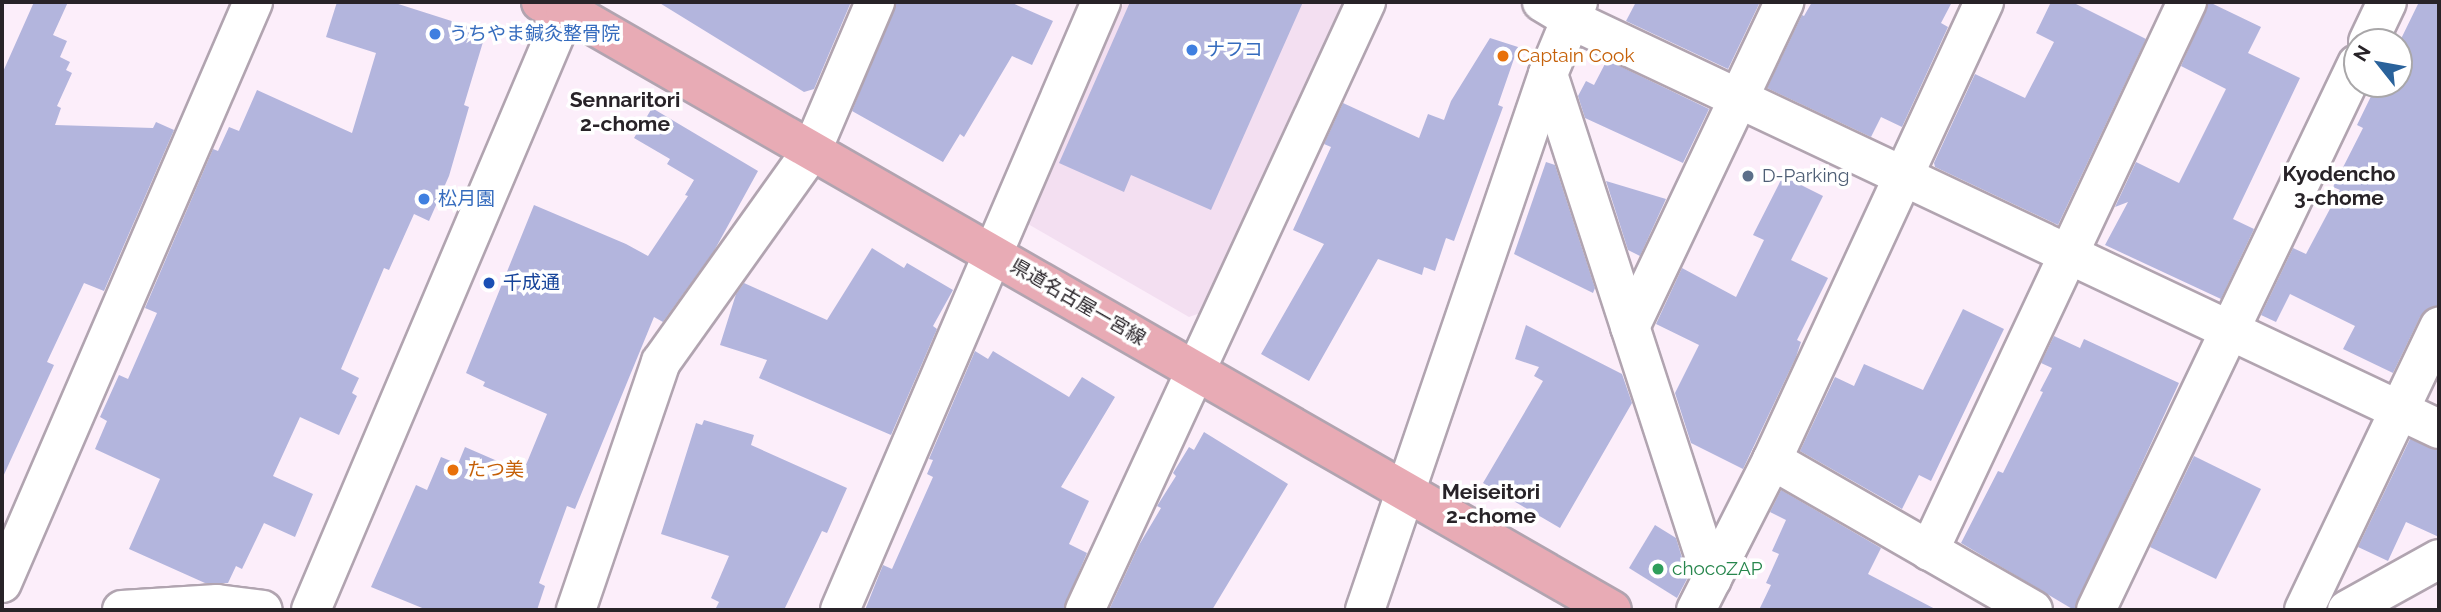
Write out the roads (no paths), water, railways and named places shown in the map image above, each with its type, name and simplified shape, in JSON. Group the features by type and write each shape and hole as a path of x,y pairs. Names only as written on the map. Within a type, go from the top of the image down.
{"main road":[{"name":"県道名古屋一宮線","path":"558,4 1612,610"}],"street":[{"path":"2,583 253,2"},
{"path":"576,610 660,362 813,150 875,2"},
{"path":"840,610 995,255 1101,2"},
{"path":"1085,610 1366,2"},
{"path":"1630,327 1784,2"},
{"path":"1704,595 1772,460 1984,2"},
{"path":"1929,551 2187,2"},
{"path":"2375,28 2387,2"},
{"path":"311,610 558,4"},
{"path":"1365,610 1548,74 1563,7 1738,98 2439,429"},
{"path":"1548,74 1630,327 1704,595"},
{"path":"2096,610 2343,93"},
{"path":"2304,610 2439,327"},
{"path":"1772,460 2033,610"},
{"path":"2347,610 2439,559"},
{"path":"122,610 216,604 263,610"}],"place":[{"name":"うちやま鍼灸整骨院","path":"435,34"},
{"name":"ナフコ","path":"1192,50"},
{"name":"Captain Cook","path":"1503,56"},
{"name":"D-Parking","path":"1748,176"},
{"name":"松月園","path":"424,199"},
{"name":"千成通","path":"489,283"},
{"name":"たつ美","path":"453,470"},
{"name":"chocoZAP","path":"1658,569"}],"district":[{"name":"Sennaritori 2-chome","path":"625,112"},
{"name":"Kyodencho 3-chome","path":"2339,186"},
{"name":"Meiseitori 2-chome","path":"1491,504"}]}
